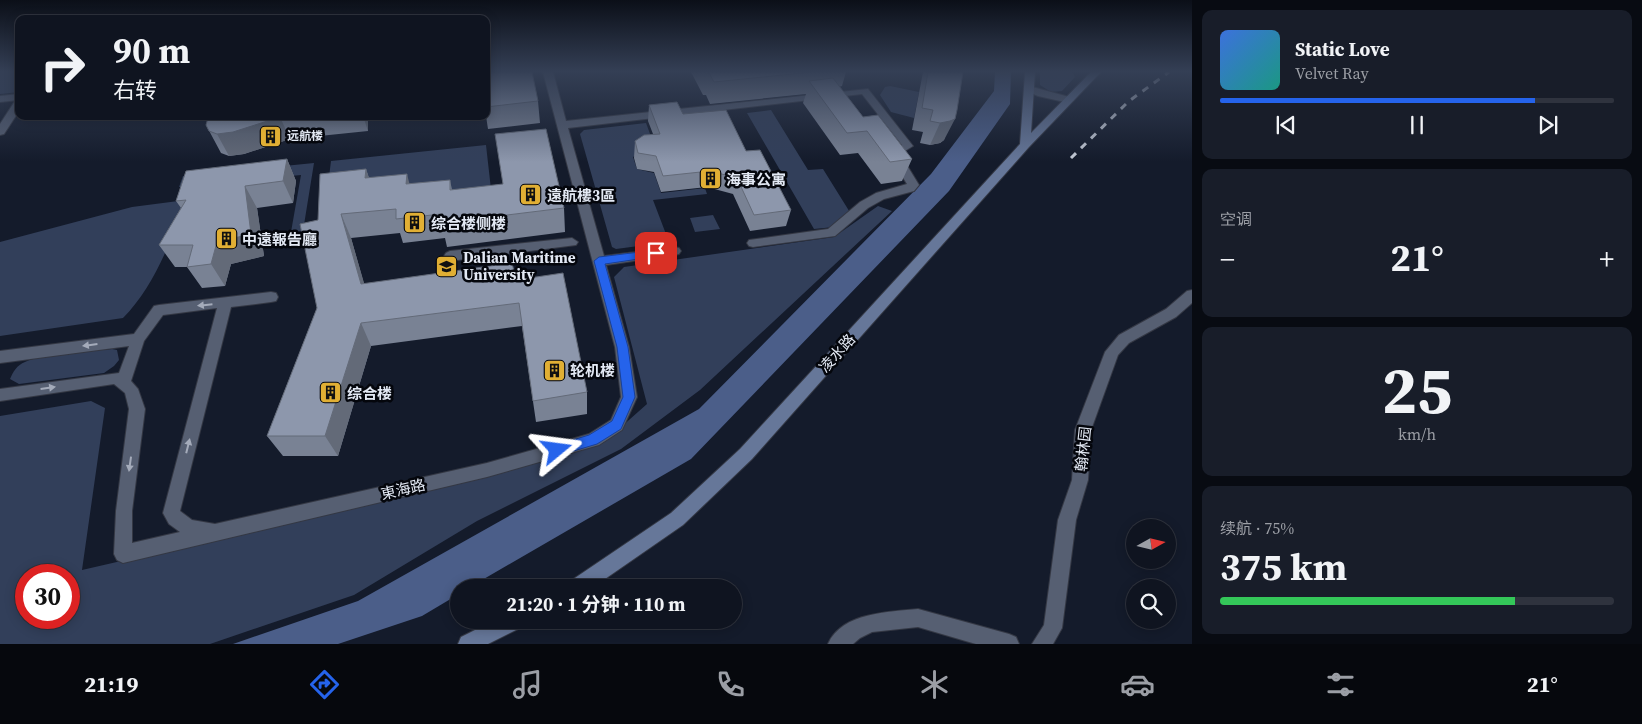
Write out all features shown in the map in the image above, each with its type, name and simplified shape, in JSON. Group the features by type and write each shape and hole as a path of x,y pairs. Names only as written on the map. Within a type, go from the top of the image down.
{"main road":[{"path":"1025,146 1028,102"},
{"path":"1025,146 1067,102"},
{"name":"凌水路","path":"588,579 677,519 746,454 1025,146"},
{"path":"468,644 497,629"}],"street":[{"name":"東海路","path":"123,383 131,389 137,409 124,511 123,554 487,470 592,440 617,425 629,397 622,347 557,102"},
{"path":"563,125 766,102"},
{"path":"753,243 831,233 864,205 880,196 910,188 912,181 895,157 894,152 908,146 873,102"},
{"path":"0,132 15,109"},
{"path":"450,256 572,242"},
{"path":"599,261 675,251"},
{"name":"翰林园","path":"1042,644 1053,628 1067,520 1080,480 1082,430 1112,352 1124,339 1171,313 1192,295"},
{"path":"0,394 116,378 123,383 138,339 159,310 271,297"},
{"path":"225,303 171,512 179,524 194,529 202,531 231,530"},
{"path":"1,359 138,339"},
{"path":"838,644 853,631 872,623 918,618 1009,644"}],"shaded area":[{"path":"885,102 917,102 914,118 891,112"},
{"path":"986,102 1010,102 949,191 691,459 484,579 450,579 450,599 422,616 338,644 233,644 358,601 699,409 931,174"},
{"path":"771,110 808,170 823,169 851,214 834,227 814,229 747,113"},
{"path":"646,123 656,150 644,151 633,157 637,169 654,173 661,193 705,188 707,194 653,200 669,242 616,249 612,247 580,134 584,130"},
{"path":"486,145 493,207 327,193 331,161"},
{"path":"314,163 303,231 291,232 301,175 179,187 183,176"},
{"path":"186,200 168,247 153,278 134,306 123,318 0,336 0,242 132,207"},
{"path":"878,206 892,211 700,390 621,449 477,521 354,595 210,644 0,644 0,416 91,401 105,408 82,570 473,480 603,443 647,404 614,277 624,267 834,237"},
{"path":"713,215 720,229 695,232 690,218"},
{"path":"117,350 119,360 104,373 19,384 10,379 20,365 33,359 67,353"}],"building":[{"path":"490,102 529,102 490,107"},
{"path":"677,102 683,114 726,110 746,151 760,150 791,210 754,215 737,178 710,171 663,176 656,156 638,153 635,141 644,135 660,134 649,105"},
{"path":"824,102 852,102 863,117 878,115 912,159 890,162 867,131 847,133"},
{"path":"923,102 958,102 955,119 940,123 930,121 933,110 922,108"},
{"path":"207,120 271,120 233,132 217,134 209,131 206,125"},
{"path":"546,129 564,208 442,223 441,214 396,219 396,209 341,214 361,284 512,263 516,280 563,273 587,392 533,401 519,303 361,323 325,436 267,436 317,308 300,224 318,220 320,174 366,169 365,178 407,174 406,184 450,180 450,190 503,184 495,134"},
{"path":"287,159 283,181 245,186 251,234 217,242 211,264 187,267 193,245 159,245 186,200 176,201 186,171"}],"railway":[{"path":"1071,158 1128,102"}],"place":[{"name":"远航楼","path":"271,136"},
{"name":"海事公寓","path":"710,179"},
{"name":"遠航樓3區","path":"531,195"},
{"name":"综合楼侧楼","path":"415,223"},
{"name":"中遠報告廳","path":"226,239"},
{"name":"Dalian Maritime University","path":"447,266"},
{"name":"轮机楼","path":"554,370"},
{"name":"综合楼","path":"331,393"}],"route":[{"path":"557,450 592,440 617,425 629,397 622,347 599,261 656,253"}]}
